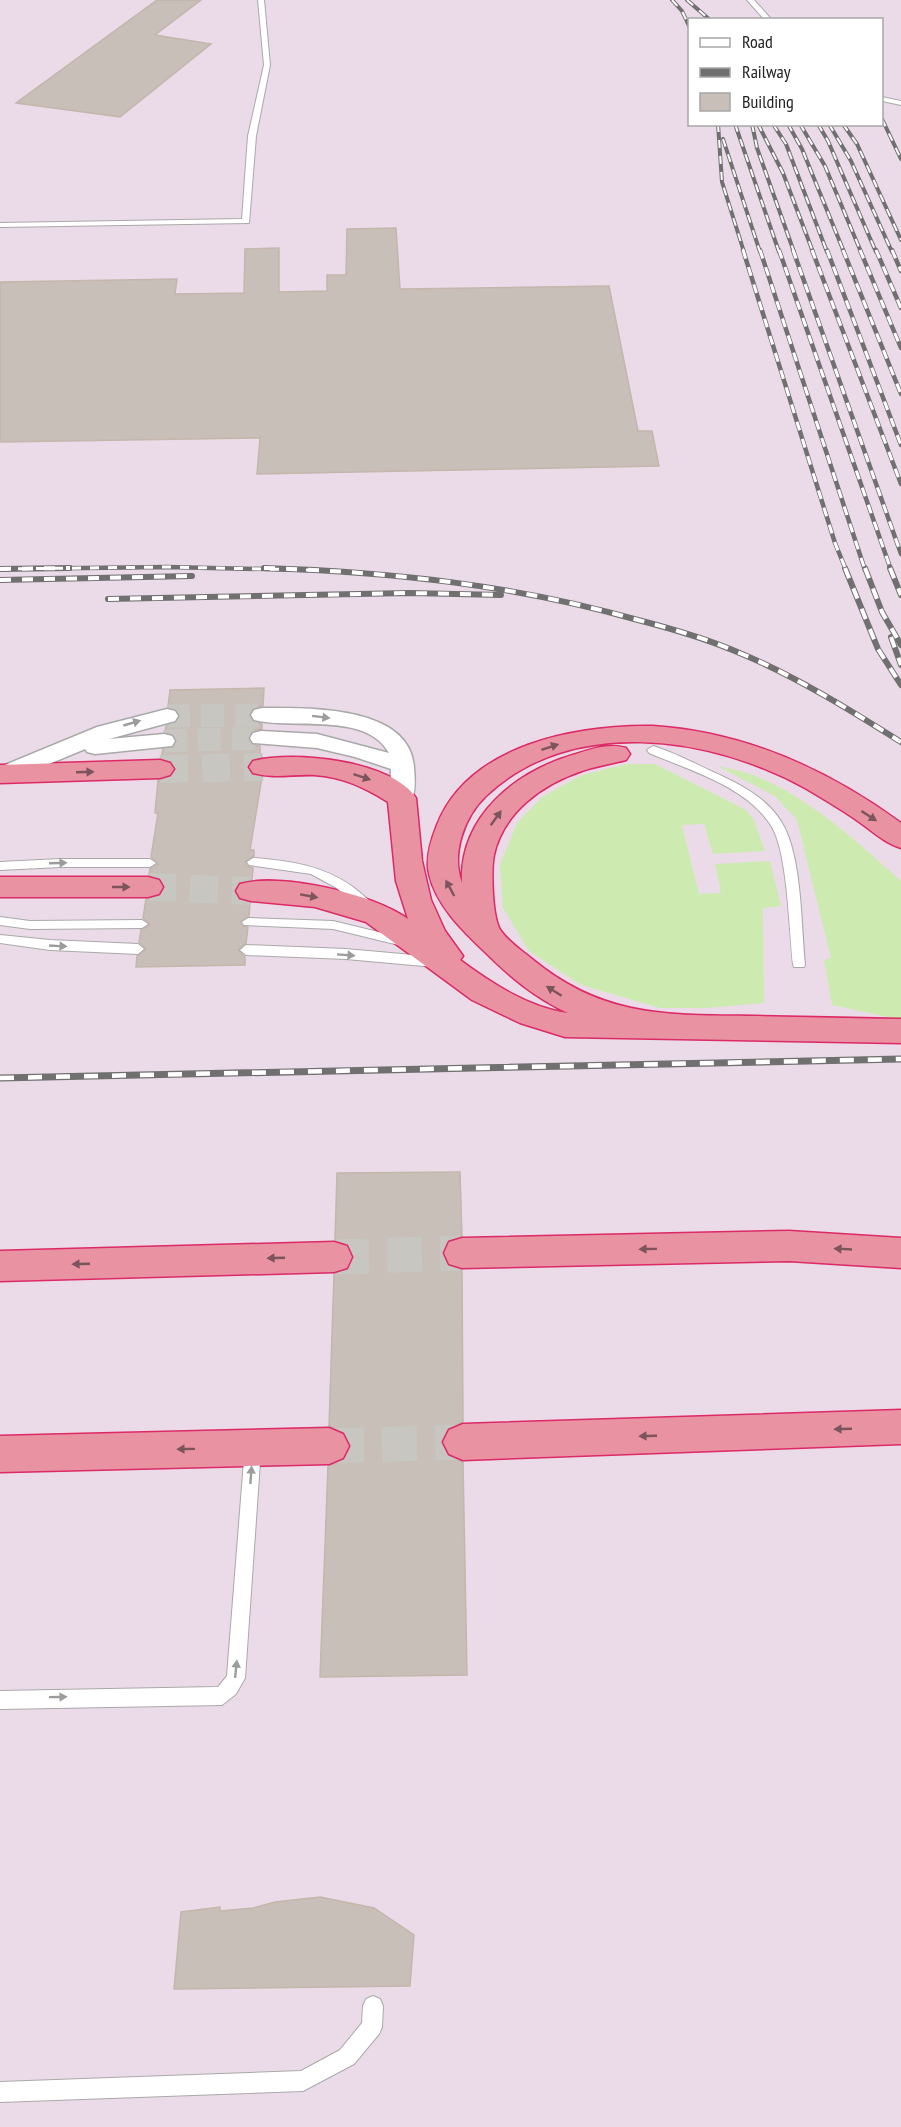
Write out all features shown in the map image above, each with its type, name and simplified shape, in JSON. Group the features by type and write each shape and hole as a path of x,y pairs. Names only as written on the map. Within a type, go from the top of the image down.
{"highway":[{"path":"669,1028 601,1013 573,1002 520,968 462,911 445,878 443,855 449,830 460,807 484,783 520,759 550,746 580,740 636,735 712,742 770,760 807,777 901,838"},
{"path":"485,934 476,867 482,840 497,815 517,794 548,774 602,755 653,750 704,753 747,762 837,796"},
{"path":"3,774 162,755"},
{"path":"263,766 315,766 366,776 402,798 408,876 414,900 424,924 437,944 471,985"},
{"path":"0,887 149,875"},
{"path":"252,876 289,892 332,900 379,915 471,985 508,1006 539,1019 565,1026 901,1031"},
{"path":"462,1253 789,1246 901,1253"},
{"path":"0,1266 334,1257"},
{"path":"463,1442 901,1427"},
{"path":"0,1454 329,1446"}],"street":[{"path":"262,715 312,715 347,720 373,728 390,737 400,750 402,798"},
{"path":"3,774 61,752 102,732 138,720 167,716"},
{"path":"261,738 317,741 361,751 402,765"},
{"path":"61,752 117,743 162,755"}],"lane":[{"path":"0,225 246,220 252,136 267,65 261,0"},
{"path":"750,0 767,18"},
{"path":"883,99 901,103"},
{"path":"653,750 729,784 754,799 777,825 787,857 799,964"},
{"path":"0,866 60,863 149,875"},
{"path":"0,921 30,926 142,924"},
{"path":"248,922 333,925 370,932 431,955"},
{"path":"0,939 50,945 138,949"},
{"path":"246,950 431,955"},
{"path":"0,1700 222,1696 236,1678 253,1448"},
{"path":"0,2092 303,2081 347,2057 372,2027 373,2006"}],"shaded area":[{"path":"0,0 901,0 901,2127 0,2127"}],"green space":[{"path":"627,764 655,764 746,810 754,820 765,851 713,854 704,824 682,825 699,894 721,893 715,864 770,861 781,906 763,908 764,1003 707,1008 660,1008 581,985 529,951 503,908 500,865 517,823 542,797 582,775"},
{"path":"717,766 753,775 797,797 834,823 901,881 901,1020 832,1005 824,960 831,958 797,820 775,796"}],"building":[{"path":"157,0 201,0 155,35 211,44 120,117 16,103"},
{"path":"396,228 400,289 609,286 638,431 652,431 659,466 257,474 260,438 0,442 0,282 177,279 175,294 244,293 245,249 279,248 279,292 327,291 327,275 346,275 347,229"},
{"path":"264,688 263,706 253,708 249,714 252,721 262,724 262,729 252,731 248,737 251,744 260,746 260,758 251,760 247,768 252,775 262,777 250,850 254,850 254,856 245,862 247,866 253,868 252,880 240,882 234,890 238,899 250,903 249,916 240,922 242,926 248,927 246,943 238,950 245,957 245,965 136,967 137,956 146,949 139,942 141,930 150,925 143,918 146,899 160,896 165,888 161,879 149,875 150,869 158,864 151,857 158,813 155,813 158,780 171,777 176,770 172,762 161,758 163,749 172,748 177,742 174,735 165,732 166,726 176,723 180,717 177,710 168,707 170,690"},
{"path":"460,1172 462,1236 447,1241 442,1254 448,1266 462,1270 463,1422 447,1429 441,1443 448,1456 463,1462 467,1675 320,1677 328,1466 344,1460 351,1447 345,1433 329,1426 334,1274 348,1270 354,1258 349,1245 335,1240 337,1173"},
{"path":"320,1897 374,1908 414,1935 410,1986 174,1989 181,1912 220,1907 220,1911 253,1908 275,1902"}],"tunnel":[{"path":"167,716 262,715"},
{"path":"164,741 261,738"},
{"path":"160,769 263,767"},
{"path":"148,887 251,891"},
{"path":"334,1257 462,1253"},
{"path":"329,1446 463,1442"}],"railway":[{"path":"672,0 682,11 688,24"},
{"path":"687,0 708,18"},
{"path":"883,121 901,159"},
{"path":"718,126 722,182 744,252"},
{"path":"736,126 779,252"},
{"path":"752,126 757,148 794,252"},
{"path":"759,126 783,173 813,252"},
{"path":"774,126 786,144 827,252"},
{"path":"789,126 802,149 844,252"},
{"path":"801,126 825,166 861,252"},
{"path":"819,126 828,141 876,252"},
{"path":"830,126 851,161 892,252"},
{"path":"844,126 857,144 901,240"},
{"path":"723,139 760,252"},
{"path":"743,250 835,543 846,570"},
{"path":"760,250 865,570"},
{"path":"779,250 891,570"},
{"path":"793,250 901,554"},
{"path":"812,250 901,484"},
{"path":"827,250 901,445"},
{"path":"843,250 901,394"},
{"path":"860,250 901,348"},
{"path":"876,250 901,308"},
{"path":"892,250 901,271"},
{"path":"70,568 0,569 167,567 309,570"},
{"path":"264,568 359,573 453,582 592,608 664,627 703,639 763,663 843,706 901,742"},
{"path":"845,568 878,649 901,685"},
{"path":"865,568 882,612 901,645"},
{"path":"890,568 901,595"},
{"path":"0,580 192,576"},
{"path":"108,599 410,593 501,595"},
{"path":"891,637 901,665"},
{"path":"0,1078 901,1059"}]}
